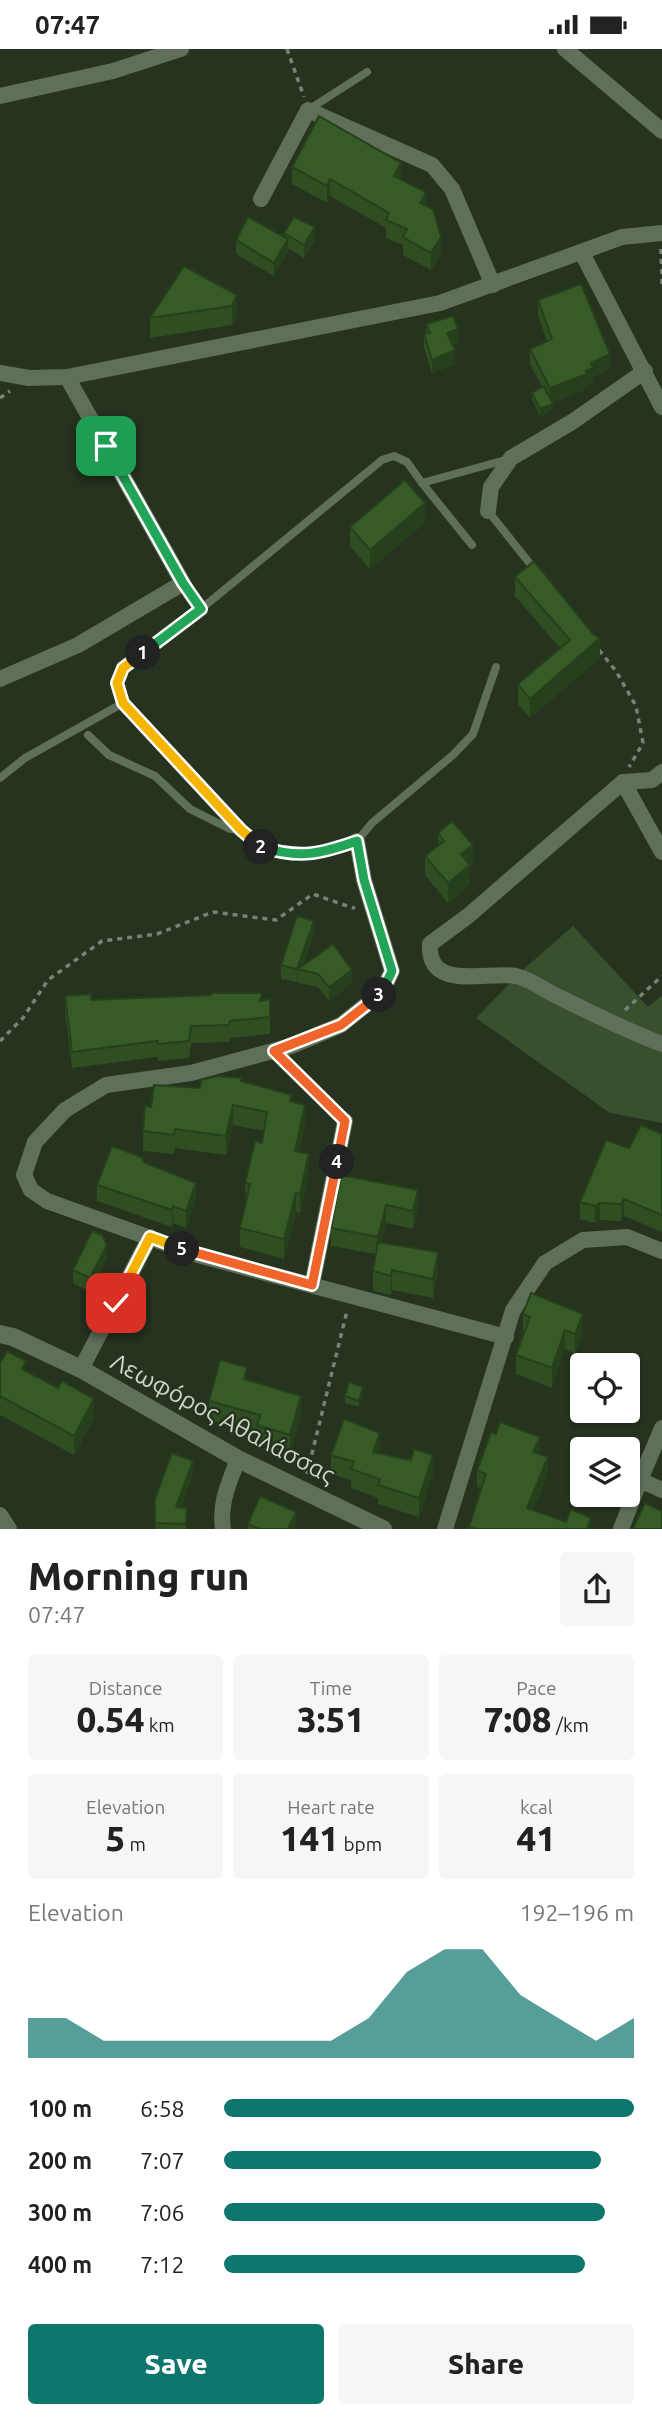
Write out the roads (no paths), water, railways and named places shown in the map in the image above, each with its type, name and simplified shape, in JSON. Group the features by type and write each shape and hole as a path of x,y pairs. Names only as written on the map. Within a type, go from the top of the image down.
{"main road":[{"name":"Λεωφόρος Αθαλάσσας","path":"0,1334 13,1337 81,1369 238,1459 383,1529"}],"street":[{"path":"0,96 113,71 181,49"},
{"path":"565,49 662,131"},
{"path":"261,199 308,110 432,166 452,189 493,285"},
{"path":"0,373 29,378 67,377 440,303 622,237 662,233"},
{"path":"582,253 662,407"},
{"path":"488,511 491,487 511,458 572,422 645,371"},
{"path":"0,679 78,645 183,583 67,377"},
{"path":"662,772 652,780 624,782 468,916 430,943 429,955 436,968 452,976 517,976 611,1023 662,1044"},
{"path":"624,782 662,852"},
{"path":"357,841 392,971 382,992 341,1025 274,1051 191,1073 106,1085 65,1110 35,1142 24,1175 31,1190 47,1201 198,1255 506,1337"},
{"path":"312,1285 345,1121"},
{"path":"81,1369 150,1237"},
{"path":"445,1529 513,1310 545,1263 583,1240 627,1237 662,1251"},
{"path":"662,1428 640,1480 662,1490"},
{"path":"223,1529 223,1499 238,1459"},
{"path":"621,1529 630,1507"},
{"path":"0,1515 9,1529"}],"lane":[{"path":"308,110 367,72"},
{"path":"472,545 407,462 394,456 382,460 201,609 123,668 117,683 123,703 241,830 258,846 286,855 324,852 357,841 372,823 453,755 473,734 496,667"},
{"path":"422,483 511,458"},
{"path":"488,511 539,575"},
{"path":"183,583 201,609"},
{"path":"0,778 25,758 123,703"},
{"path":"88,734 109,755 155,776 190,809 230,829 241,830"}]}
